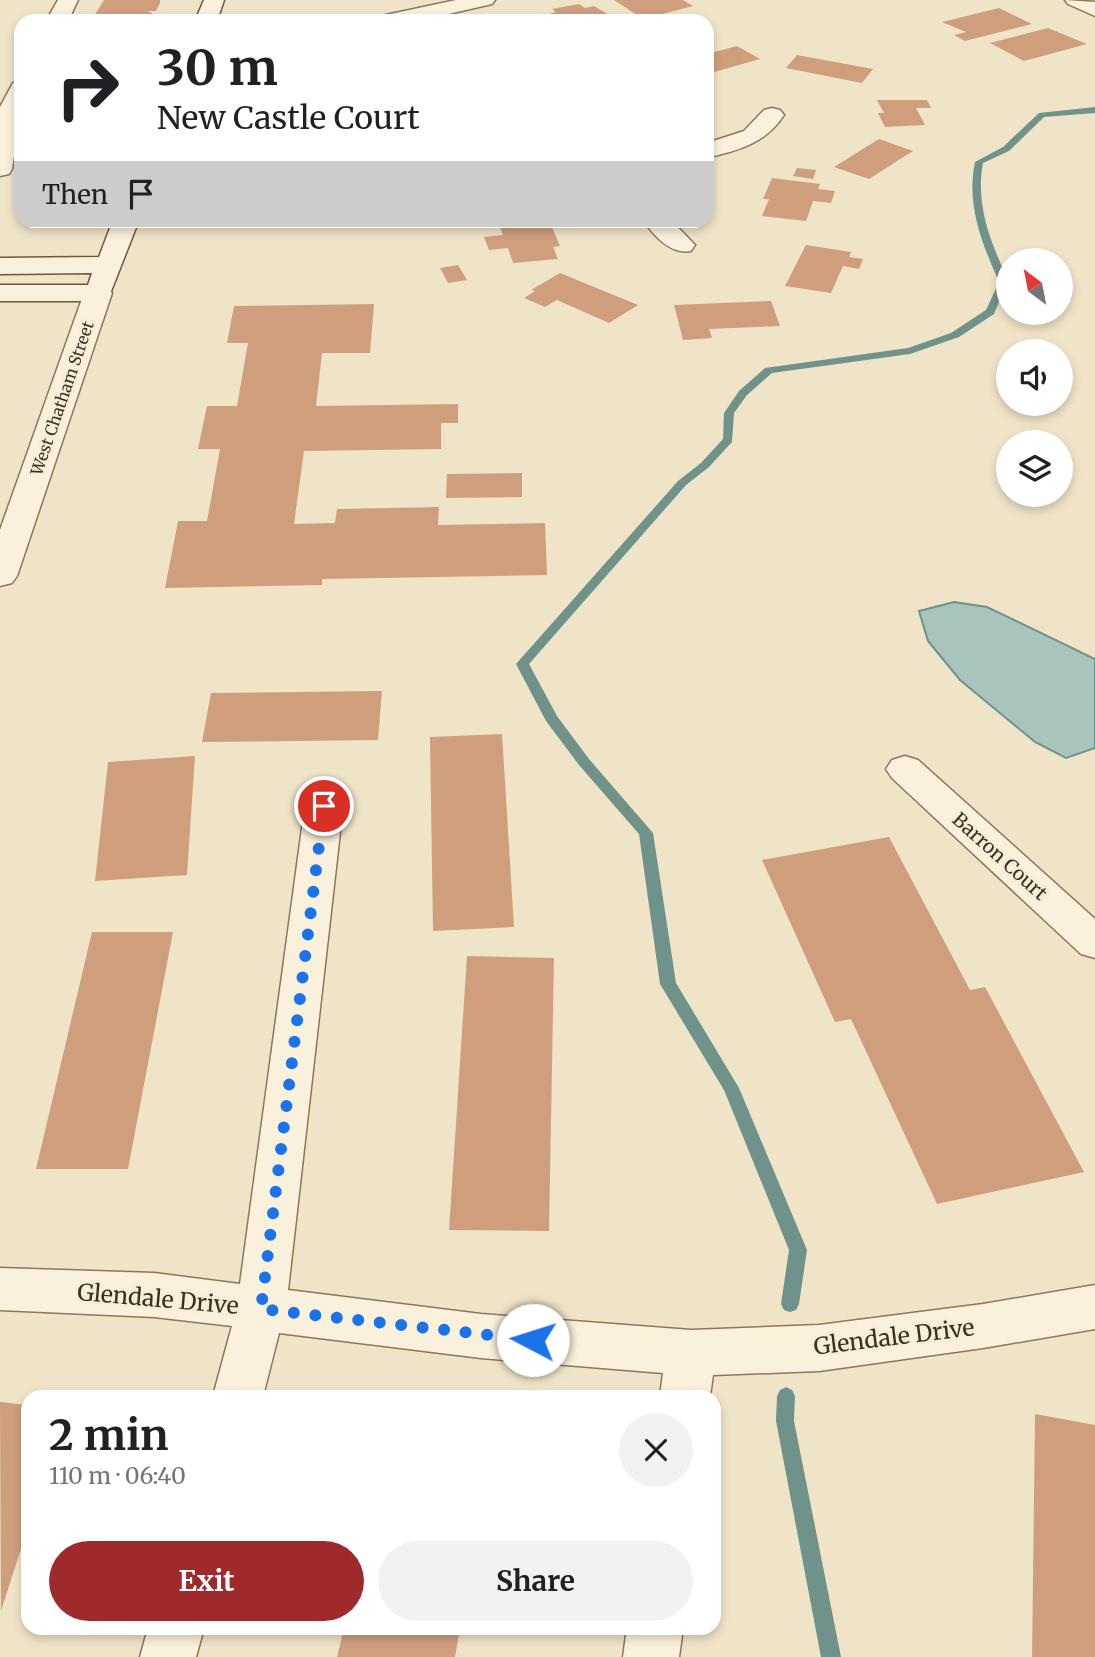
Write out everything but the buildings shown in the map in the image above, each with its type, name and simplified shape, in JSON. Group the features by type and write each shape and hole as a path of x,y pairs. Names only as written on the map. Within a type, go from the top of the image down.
{"street":[{"path":"431,14 485,0"},
{"path":"1075,0 1095,10"},
{"path":"0,169 7,116 14,102"},
{"path":"714,148 754,136 766,126 772,116"},
{"name":"West Chatham Street","path":"0,576 123,228"},
{"path":"664,228 682,245"},
{"path":"0,266 108,265"},
{"path":"0,293 98,293"},
{"name":"Barron Court","path":"905,769 1095,943"},
{"path":"240,1390 261,1309 324,806"},
{"name":"Glendale Drive","path":"0,1289 154,1296 481,1336 688,1375 818,1348 983,1326 1095,1307"},
{"path":"168,1657 174,1635"},
{"path":"651,1657 654,1635"}],"water":[{"path":"954,602 987,607 1095,659 1095,748 1066,758 1035,742 960,680 928,641 919,611"}],"waterway":[{"path":"790,1304 798,1250 731,1088 668,984 646,833 584,762 551,718 522,664 682,483 705,465 728,440 729,413 743,393 769,370 910,351 955,335 990,312 1004,282 986,239 977,208 976,177 979,162 1006,149 1042,115 1095,110"},
{"path":"786,1396 785,1421 831,1657"}],"route":[{"path":"324,806 261,1309 533,1340"}]}
